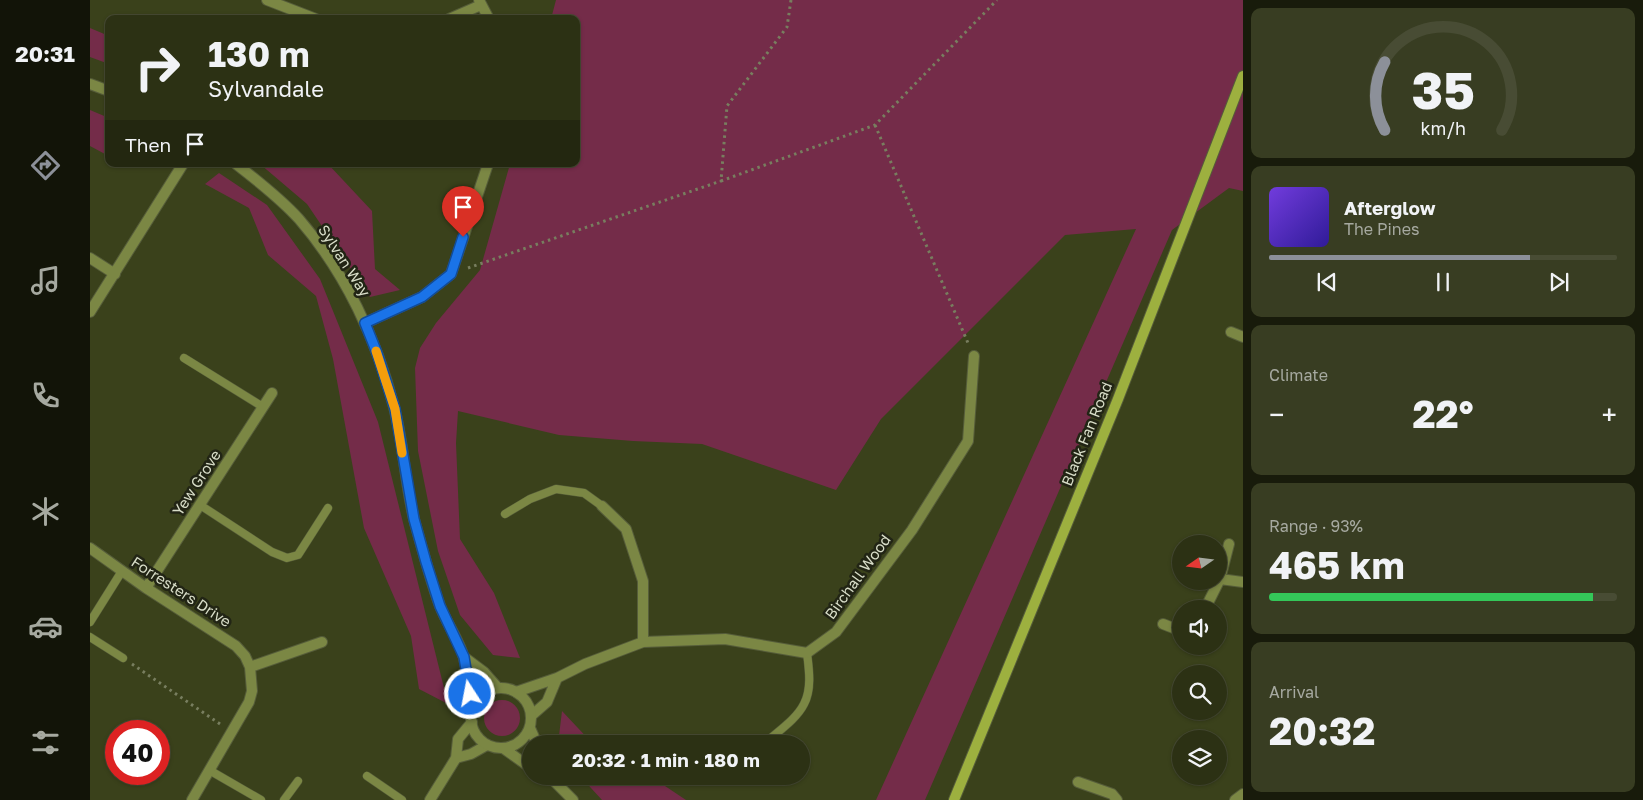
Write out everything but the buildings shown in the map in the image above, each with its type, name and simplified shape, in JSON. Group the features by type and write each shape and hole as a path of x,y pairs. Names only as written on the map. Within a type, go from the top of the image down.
{"main road":[{"name":"Black Fan Road","path":"954,800 1118,399 1243,76"}],"street":[{"path":"267,0 306,15"},
{"path":"456,15 480,2 487,15"},
{"path":"90,84 105,90"},
{"path":"90,312 181,167"},
{"name":"Sylvan Way","path":"240,167 298,219 327,257 350,293 365,323 395,409 414,519 426,562 440,606 464,657 474,706"},
{"path":"365,323 422,297 451,274 487,167"},
{"path":"90,258 115,274"},
{"path":"1231,332 1243,337"},
{"name":"Birchall Wood","path":"807,653 836,632 912,530 968,441 974,356"},
{"name":"Yew Grove","path":"146,588 272,393"},
{"path":"602,506 626,529 643,581 643,642"},
{"path":"1228,548 1229,544"},
{"name":"Forresters Drive","path":"90,548 146,588 236,646 245,656 250,667 252,691 249,702 192,800"},
{"path":"1228,580 1243,582"},
{"path":"1163,624 1172,627"},
{"path":"516,692 557,678 585,664 643,642 725,640 807,653"},
{"path":"250,667 322,642"},
{"name":"Sylvan Way","path":"464,657 484,672 498,688"},
{"path":"531,716 547,702 557,678"},
{"path":"530,728 516,745 494,748 487,745 475,732 472,722 474,706 482,695 498,688 516,692 528,704 531,716 530,728 533,735"},
{"path":"430,800 456,758 458,739 472,722"},
{"path":"456,758 471,754 487,745"},
{"path":"503,748 522,762"},
{"path":"1078,782 1112,794 1117,800"},
{"path":"558,785 573,800"},
{"path":"1235,800 1243,794"}],"lane":[{"path":"184,358 263,407"},
{"path":"505,514 530,499 556,489 584,493 602,506"},
{"path":"200,505 272,552 286,558 298,555 328,508"},
{"path":"90,622 122,571"},
{"path":"90,637 123,658"},
{"path":"774,735 793,718 804,704 808,686 807,653"},
{"path":"209,770 261,800"},
{"path":"367,776 402,800"},
{"path":"284,800 298,781"}],"path":[{"path":"721,182 727,106 787,27 791,0"},
{"path":"451,274 721,182 875,125 997,0"},
{"path":"875,125 974,356"},
{"path":"123,658 231,731"}],"shaded area":[{"path":"556,0 1243,0 1243,191 1229,188 1172,230 925,800 876,800 1136,229 1065,235 881,419 836,490 702,444 559,435 458,411 456,443 460,539 494,593 520,658 493,655 460,615 438,551 418,451 415,368 420,348 436,323 480,270 509,167 580,167 580,15 552,15"},
{"path":"90,28 105,34 105,63 90,57"},
{"path":"90,110 105,116 105,154 90,146"},
{"path":"264,167 331,167 372,211 375,269 400,290 370,297 307,204"},
{"path":"219,173 267,205 320,279 378,422 448,704 419,689 411,636 364,528 333,359 316,296 268,255 249,208 205,184"},
{"path":"502,700 514,706 520,718 514,730 502,736 490,730 484,718 490,706"},
{"path":"562,711 585,735 559,735"},
{"path":"588,785 664,785 686,800 602,800"}],"slow traffic":[{"path":"376,351 395,409 402,453"}],"route":[{"path":"463,237 451,274 422,297 365,323 395,409 414,519 426,562 440,606 464,657 470,694"}]}
